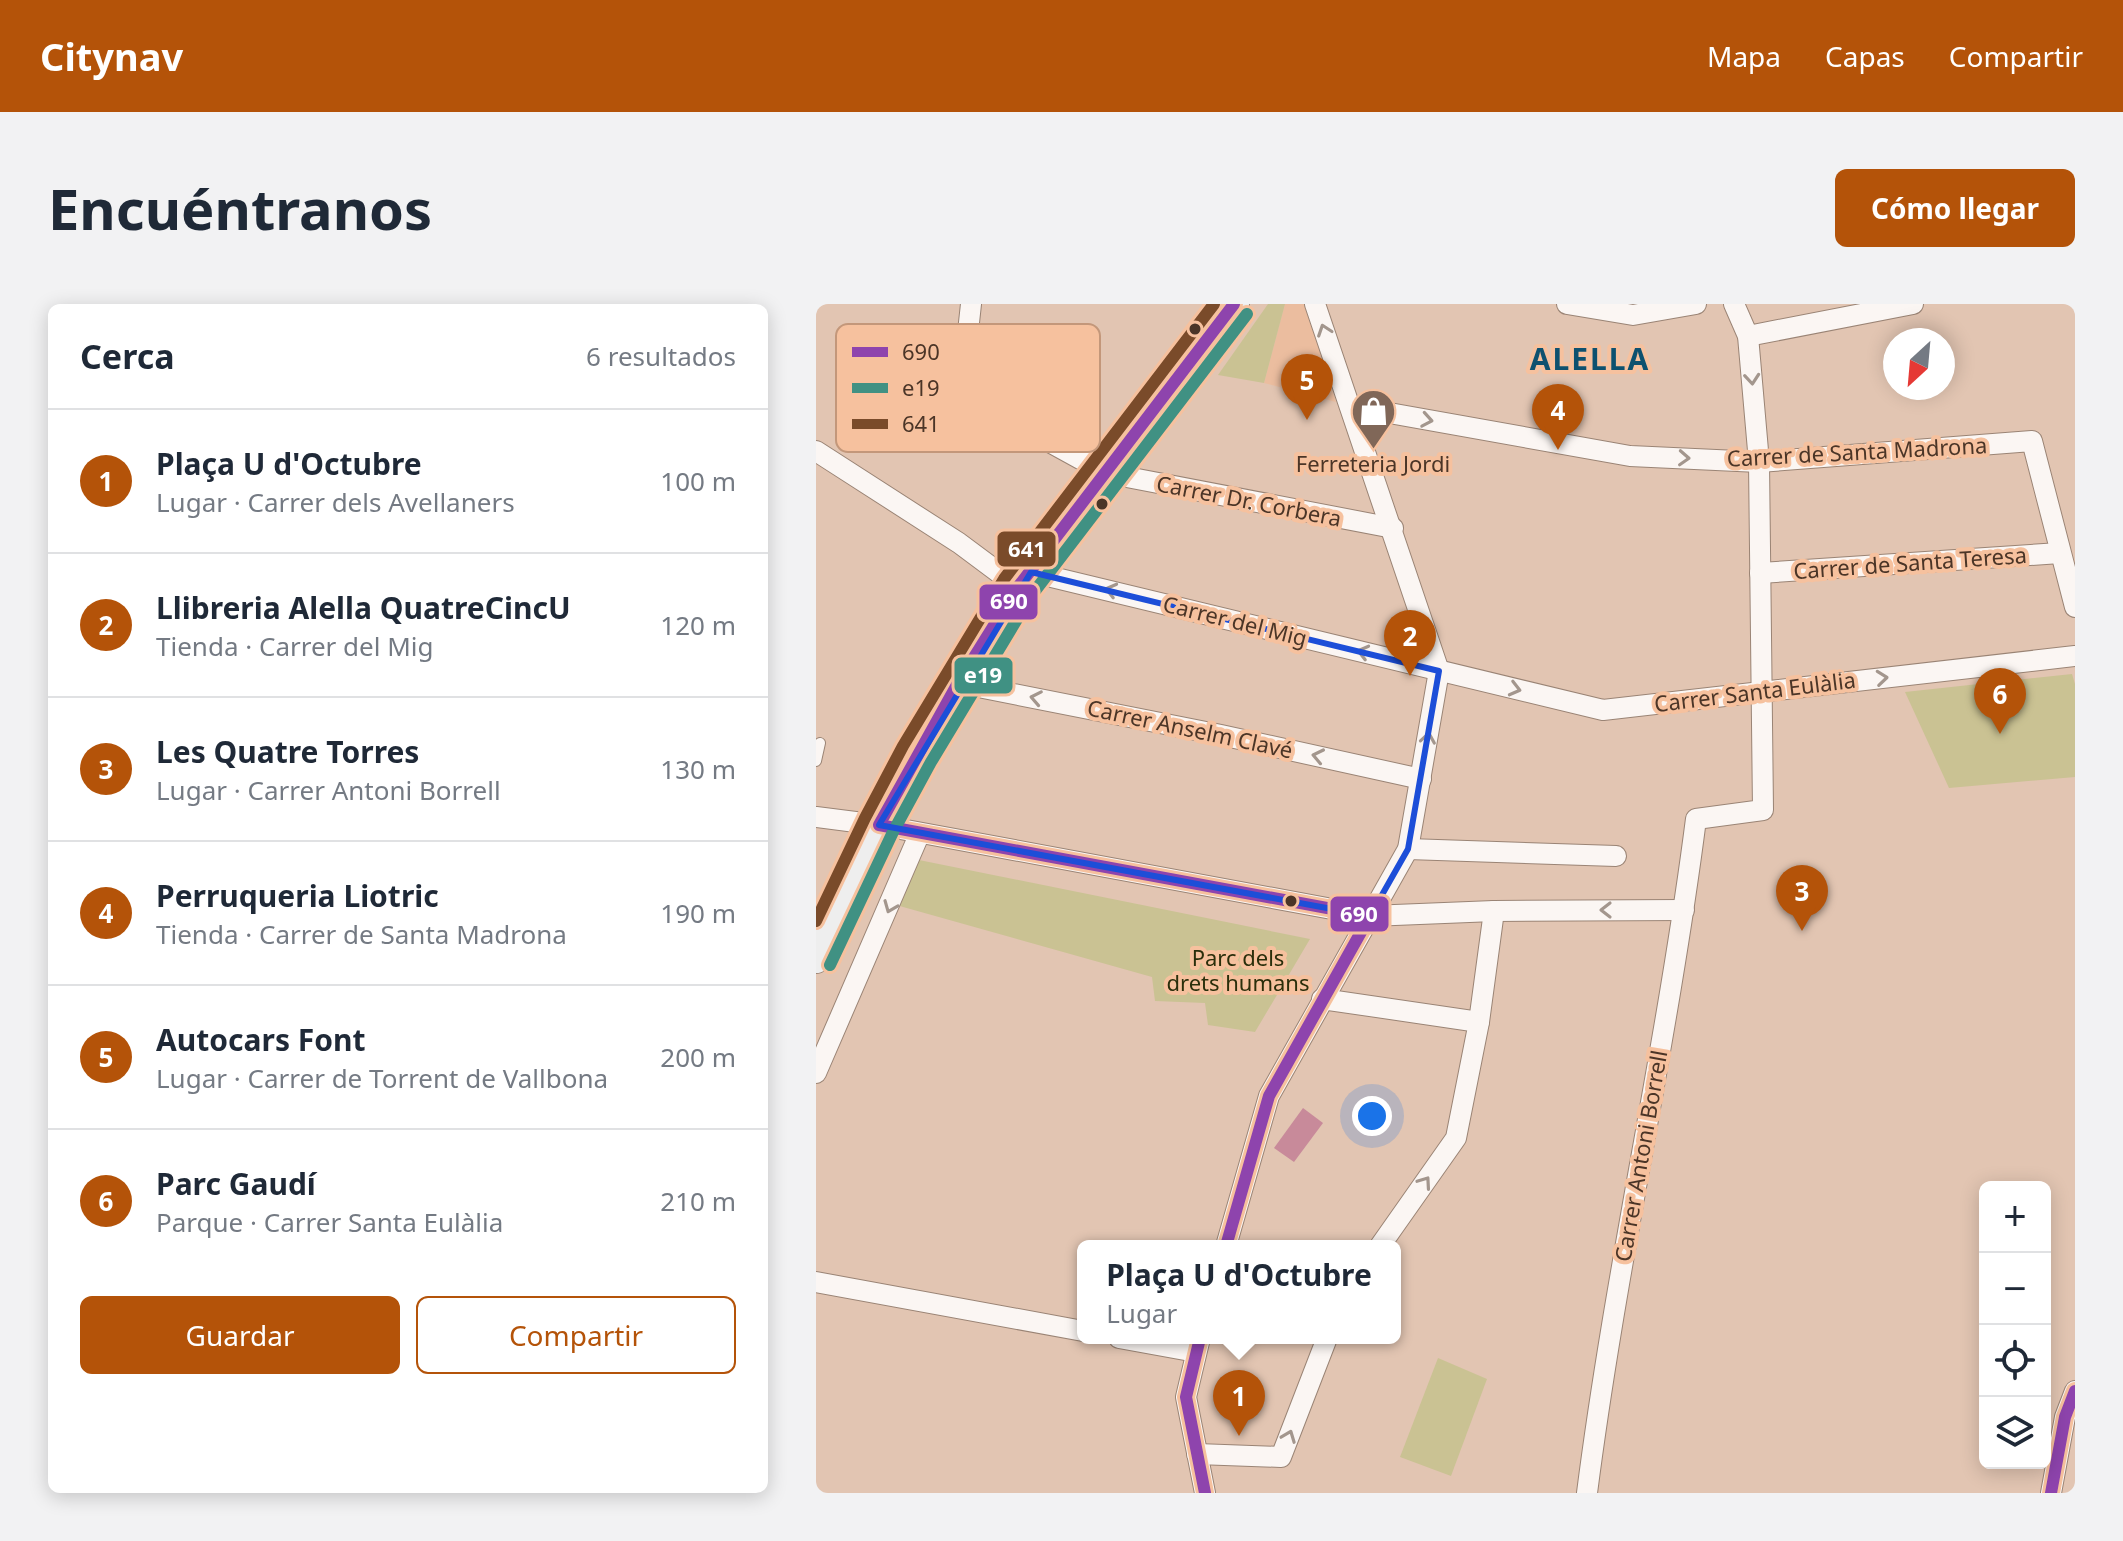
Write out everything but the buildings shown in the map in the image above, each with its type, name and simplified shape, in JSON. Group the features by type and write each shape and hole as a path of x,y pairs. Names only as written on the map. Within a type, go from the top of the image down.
{"main road":[{"path":"816,958 879,825 958,683 1025,580 1234,304"}],"street":[{"path":"969,324 971,304"},
{"path":"1228,1240 1269,1096 1408,849 1439,671 1315,304"},
{"path":"1567,304 1633,315 1696,304"},
{"path":"1734,304 1748,336 1759,462 1762,691"},
{"path":"1748,336 1913,304"},
{"name":"Carrer de Santa Madrona","path":"1350,406 1630,456 1759,462 2032,441 2060,553"},
{"path":"816,451 959,543 1025,580"},
{"name":"Carrer Dr. Corbera","path":"1068,452 1106,473 1393,528"},
{"path":"2060,553 2075,607"},
{"name":"Carrer de Santa Teresa","path":"1760,573 2060,553"},
{"name":"Carrer del Mig","path":"1025,580 1439,671"},
{"name":"Carrer Santa Eulàlia","path":"1439,671 1603,710 2075,656"},
{"name":"Carrer Anselm Clavé","path":"958,683 1205,731 1421,779"},
{"name":"Carrer Antoni Borrell","path":"1587,1493 1600,1392 1684,910 1696,819 1763,810 1762,691"},
{"path":"816,817 879,825 919,835 1370,916 1494,911 1684,910"},
{"path":"816,1073 919,835"},
{"path":"1408,849 1616,856"},
{"path":"1384,1240 1456,1138 1479,1022 1494,911"},
{"path":"1322,999 1479,1022"},
{"path":"816,1282 1077,1330"},
{"path":"1197,1454 1281,1457 1325,1344"},
{"path":"1198,1345 1186,1397 1205,1493"},
{"path":"2051,1493 2065,1417 2075,1391"}],"lane":[{"path":"816,761 820,743"}],"highlighted area":[{"path":"1031,572 1439,671 1408,849 1370,916 879,825"}],"shaded area":[{"path":"1285,304 1304,304 1336,402 1264,383"},
{"path":"1303,1108 1323,1123 1294,1162 1274,1148"}],"green space":[{"path":"1268,304 1285,304 1264,383 1218,375"},
{"path":"2072,674 2075,684 2075,777 1949,788 1905,692"},
{"name":"Parc dels drets humans","path":"914,859 1310,939 1255,1032 1208,1025 1205,1003 1155,1001 1152,977 896,905"},
{"path":"1438,1358 1487,1379 1451,1476 1400,1457"}],"transit line":[{"name":"641","path":"816,921 903,746 1004,579 1214,304"},
{"name":"690","path":"1228,1240 1269,1096 1370,916 879,825 958,683 1018,587 1234,304"},
{"name":"e19","path":"830,965 893,832 931,762 1031,596 1247,314"},
{"name":"690","path":"1199,1344 1186,1397 1205,1493"},
{"name":"690","path":"2051,1493 2065,1417 2075,1391"}],"place":[{"name":"Autocars Font","path":"1307,420"},
{"name":"Ferreteria Jordi","path":"1373,450"},
{"name":"Perruqueria Liotric","path":"1558,450"},
{"name":"Llibreria Alella QuatreCincU","path":"1410,676"},
{"name":"Parc Gaudí","path":"2000,734"},
{"name":"Les Quatre Torres","path":"1802,931"},
{"name":"Plaça U d'Octubre","path":"1239,1436"}],"district":[{"name":"ALELLA","path":"1590,360"}]}
